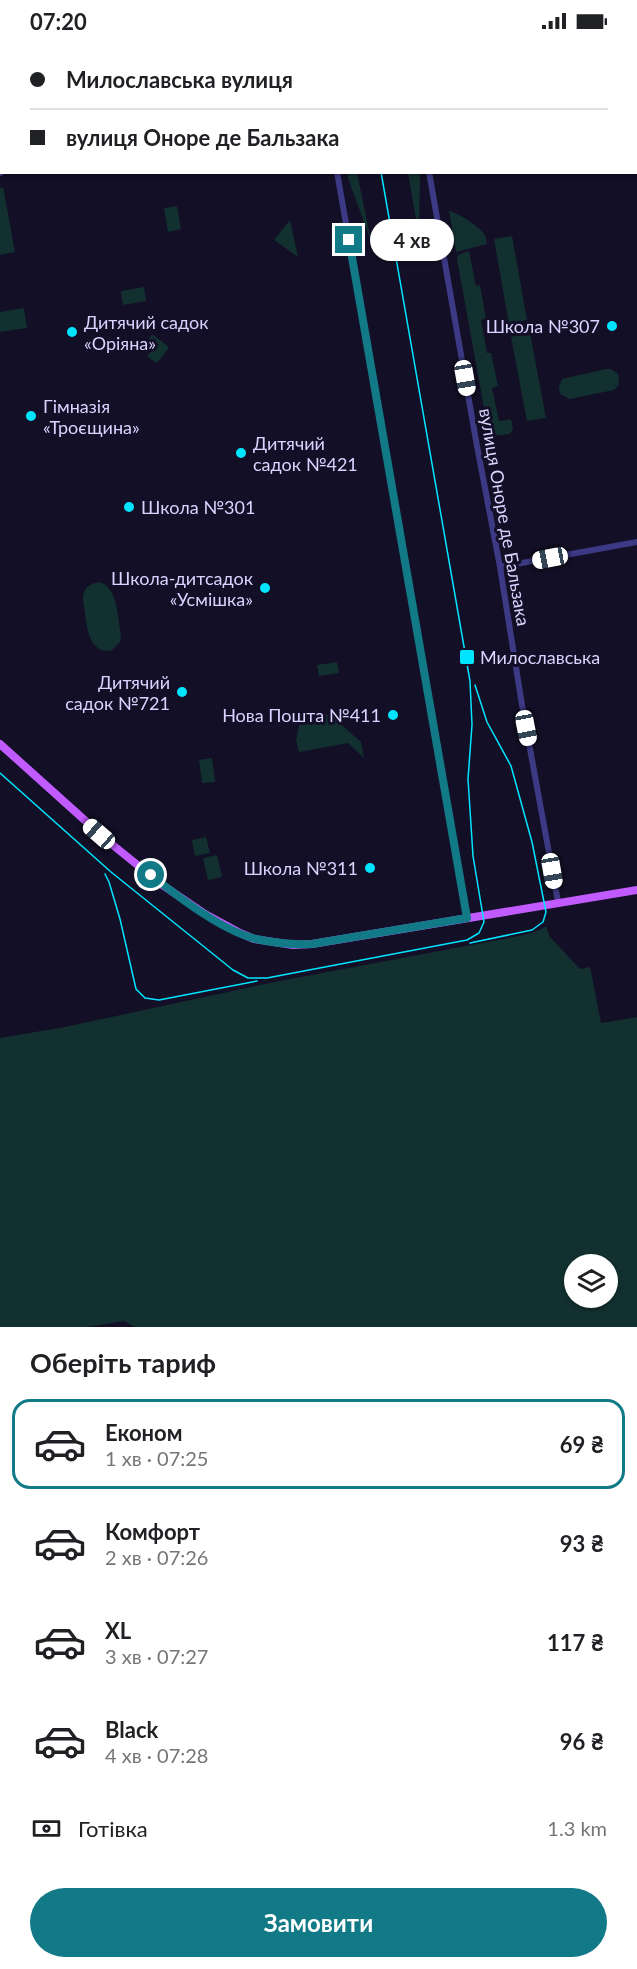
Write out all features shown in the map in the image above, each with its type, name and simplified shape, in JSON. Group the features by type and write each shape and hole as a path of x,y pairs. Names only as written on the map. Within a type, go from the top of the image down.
{"main road":[{"path":"0,744 102,837 161,884 205,914 247,936 293,945 312,944 637,890"}],"street":[{"path":"337,174 467,918"},
{"name":"вулиця Оноре де Бальзака","path":"429,174 558,902"},
{"path":"500,567 637,542"}],"green space":[{"path":"348,174 357,174 371,241"},
{"path":"408,174 420,174 419,237"},
{"path":"3,187 15,252 0,255 0,188"},
{"path":"177,206 181,229 168,232 164,208"},
{"path":"449,211 463,217 482,231 487,244 456,252"},
{"path":"290,220 298,257 274,240"},
{"path":"512,236 527,320 509,324 494,239"},
{"path":"469,251 476,286 480,285 486,318 481,320 487,353 491,353 498,386 492,388 499,421 511,419 513,428 510,434 489,436 457,259 458,255"},
{"path":"144,287 146,301 123,305 121,291"},
{"path":"24,308 27,328 0,332 0,312"},
{"path":"530,333 546,418 527,421 511,337"},
{"path":"152,334 169,347 156,363 147,356 154,348 147,343"},
{"path":"611,369 618,374 619,385 614,390 570,399 560,394 559,387 562,379"},
{"path":"99,582 110,590 118,613 121,637 120,642 111,651 96,647 87,625 84,593 89,586"},
{"path":"337,662 339,673 319,676 317,665"},
{"path":"329,714 361,742 364,758 348,743 299,752 296,740 300,721"},
{"path":"212,758 215,782 202,783 199,760"},
{"path":"206,837 210,853 195,856 192,840"},
{"path":"217,855 222,877 208,880 203,858"},
{"path":"546,926 550,937 580,969 590,967 601,1023 637,1017 637,1327 135,1327 124,1321 87,1327 0,1327 0,1038 65,1027 274,982 524,935"}],"tram line":[{"path":"0,773 111,872 233,970 248,978 267,978 467,940 479,933 484,922 473,856 468,779 472,725 470,681 381,174"},
{"path":"470,943 532,930 543,922 546,912 532,842 511,766 487,722 475,685"},
{"path":"105,874 120,919 136,989 145,998 159,1000 257,981"}],"place":[{"name":"Школа №307","path":"612,326"},
{"name":"Дитячий садок «Оріяна»","path":"72,332"},
{"name":"Гімназія «Троєщина»","path":"31,416"},
{"name":"Дитячий садок №421","path":"241,453"},
{"name":"Школа №301","path":"129,507"},
{"name":"Школа-дитсадок «Усмішка»","path":"265,588"},
{"name":"Милославська","path":"467,657"},
{"name":"Дитячий садок №721","path":"182,692"},
{"name":"Нова Пошта №411","path":"393,715"},
{"name":"Школа №311","path":"370,868"}],"route":[{"path":"151,875 205,914 240,933 254,939 293,945 312,944 467,918 349,240"}]}
